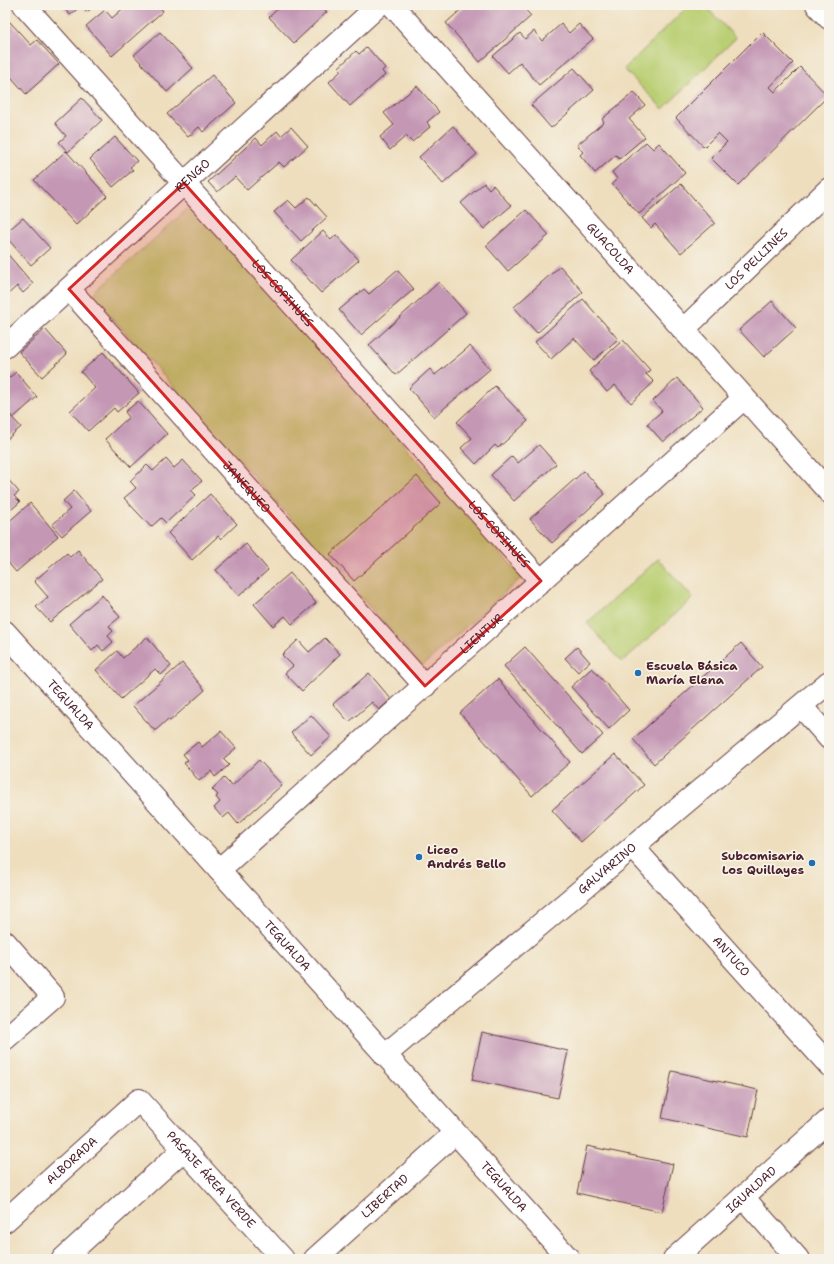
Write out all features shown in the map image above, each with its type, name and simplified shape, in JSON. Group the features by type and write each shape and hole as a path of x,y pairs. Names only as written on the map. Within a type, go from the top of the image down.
{"street":[{"name":"LOS COPIHUES","path":"24,5 541,581"},
{"name":"RENGO","path":"5,347 379,5"},
{"name":"GUACOLDA","path":"392,5 829,492"},
{"path":"817,5 829,18"},
{"name":"LOS PELLINES","path":"684,330 829,189"},
{"name":"JANEQUEO","path":"69,289 425,686"},
{"name":"LIENTUR","path":"219,870 744,398"},
{"name":"TEGUALDA","path":"5,632 569,1259"},
{"name":"GALVARINO","path":"385,1055 829,682"},
{"path":"801,706 829,738"},
{"name":"ANTUCO","path":"633,847 829,1065"},
{"path":"5,942 53,997 5,1039"},
{"name":"PASAJE ÁREA VERDE","path":"140,1100 283,1259"},
{"name":"ALBORADA","path":"5,1222 140,1100"},
{"name":"IGUALDAD","path":"674,1259 829,1120"},
{"name":"LIBERTAD","path":"315,1259 455,1133"},
{"path":"63,1259 184,1149"},
{"path":"742,1198 798,1259"}],"highlighted area":[{"path":"184,183 541,581 425,686 69,289"}],"green space":[{"path":"689,5 704,5 736,38 663,109 624,69"},
{"path":"191,206 522,577 422,666 92,295"},
{"path":"658,559 693,598 622,662 587,623"}],"building":[{"path":"61,5 82,5 70,15"},
{"path":"82,5 95,5 87,12"},
{"path":"127,5 158,5 163,11 112,56 86,26 105,10 112,18"},
{"path":"282,5 320,5 327,12 294,43 269,17"},
{"path":"466,5 521,5 531,16 480,62 446,23"},
{"path":"10,22 31,45 37,40 59,64 26,94 5,70 5,26"},
{"path":"561,24 569,33 579,24 593,39 539,85 520,62 508,73 493,56 520,33 525,39 534,31 542,41"},
{"path":"160,32 193,68 167,92 134,55"},
{"path":"762,32 793,63 770,87 775,92 800,67 828,96 738,185 711,158 727,142 718,133 704,147 676,118"},
{"path":"367,47 385,68 382,71 385,75 350,106 329,82 341,71 338,68 356,51 359,54"},
{"path":"574,68 594,90 551,128 531,105"},
{"path":"212,75 236,103 203,132 199,127 188,137 167,114"},
{"path":"417,86 439,112 427,122 430,127 412,142 406,136 390,150 380,137 394,125 384,113"},
{"path":"634,92 645,105 629,119 645,137 619,159 616,155 595,173 580,155 583,152 577,145 604,122 602,119"},
{"path":"82,98 102,120 68,152 59,142 66,136 55,123"},
{"path":"453,126 477,154 443,184 419,157"},
{"path":"291,127 308,146 284,167 279,162 247,190 235,177 217,192 208,182 256,138 262,145 277,131 281,136"},
{"path":"115,137 137,161 130,167 133,170 113,187 90,159"},
{"path":"646,142 653,149 659,143 685,173 639,214 612,184 617,179 612,172"},
{"path":"66,151 107,196 76,225 34,180"},
{"path":"484,183 489,189 493,185 511,206 484,229 461,203"},
{"path":"681,184 715,223 681,253 655,224 651,228 642,218"},
{"path":"309,197 327,217 301,241 274,212 288,200 296,208"},
{"path":"526,210 549,235 508,271 486,246"},
{"path":"23,218 50,248 31,265 5,236 5,233"},
{"path":"323,231 331,240 336,235 359,260 321,293 291,260"},
{"path":"5,251 33,284 23,293 17,286 5,297"},
{"path":"560,266 583,292 537,333 514,307"},
{"path":"397,270 414,289 361,335 339,310 364,289 369,294"},
{"path":"439,282 466,313 396,375 369,345"},
{"path":"583,299 618,339 594,360 574,338 551,359 535,342"},
{"path":"772,301 796,328 764,357 739,330"},
{"path":"45,329 67,354 42,377 19,352"},
{"path":"623,340 650,370 646,374 654,382 631,403 615,385 607,392 589,371"},
{"path":"470,346 490,369 434,417 409,388 430,369 435,375"},
{"path":"103,352 139,393 117,412 114,408 88,431 70,411 95,388 81,372"},
{"path":"16,372 37,397 13,418 5,408 5,381"},
{"path":"677,378 703,407 663,442 647,424 662,411 653,401"},
{"path":"495,386 528,421 498,448 495,445 476,464 461,448 472,438 457,422"},
{"path":"138,401 167,434 131,467 105,439 129,417 125,412"},
{"path":"5,410 21,427 5,441"},
{"path":"539,445 556,464 514,501 491,475 512,456 518,463"},
{"path":"166,459 174,468 183,460 202,481 191,490 196,495 166,523 161,518 151,527 124,498 136,488 130,481 147,465 153,471"},
{"path":"584,471 605,494 552,543 530,519"},
{"path":"5,476 19,492 14,496 20,502 5,515"},
{"path":"417,476 441,503 354,581 330,554"},
{"path":"74,491 91,511 62,536 52,525 70,509 63,501"},
{"path":"210,494 237,524 221,539 218,536 192,560 168,533"},
{"path":"30,503 58,536 16,572 5,559 5,525"},
{"path":"246,544 268,570 239,596 216,570"},
{"path":"78,550 102,579 50,622 36,607 48,597 34,581 67,553 70,557"},
{"path":"290,573 316,603 292,624 285,616 273,626 254,604"},
{"path":"102,595 120,617 109,626 113,631 108,636 113,642 103,651 98,645 92,651 69,624"},
{"path":"147,637 171,666 161,675 155,669 121,699 96,670 117,651 123,658"},
{"path":"325,638 340,654 302,691 285,673 293,666 282,655 298,640 309,652"},
{"path":"741,643 762,667 654,764 633,739"},
{"path":"525,647 603,735 582,754 504,666"},
{"path":"577,647 590,662 578,672 565,658"},
{"path":"182,663 205,690 170,721 168,719 155,731 133,706"},
{"path":"592,668 629,710 609,729 571,687"},
{"path":"369,673 391,699 379,710 372,702 349,722 333,704"},
{"path":"498,679 570,762 532,796 460,713"},
{"path":"311,715 331,737 311,755 291,733"},
{"path":"221,731 236,748 223,759 229,765 215,777 211,771 199,781 184,763 188,760 183,754 198,742 202,747"},
{"path":"615,754 644,785 581,842 552,810"},
{"path":"259,760 282,785 238,824 229,813 223,818 214,808 220,802 216,797 218,795 212,789 224,778 232,786"},
{"path":"482,1032 568,1051 558,1098 472,1080"},
{"path":"672,1071 758,1090 748,1137 662,1118"},
{"path":"587,1146 673,1164 662,1212 577,1193"}],"place":[{"name":"Escuela Básica María Elena","path":"638,673"},
{"name":"Liceo Andrés Bello","path":"419,857"},
{"name":"Subcomisaria Los Quillayes","path":"812,863"}]}
